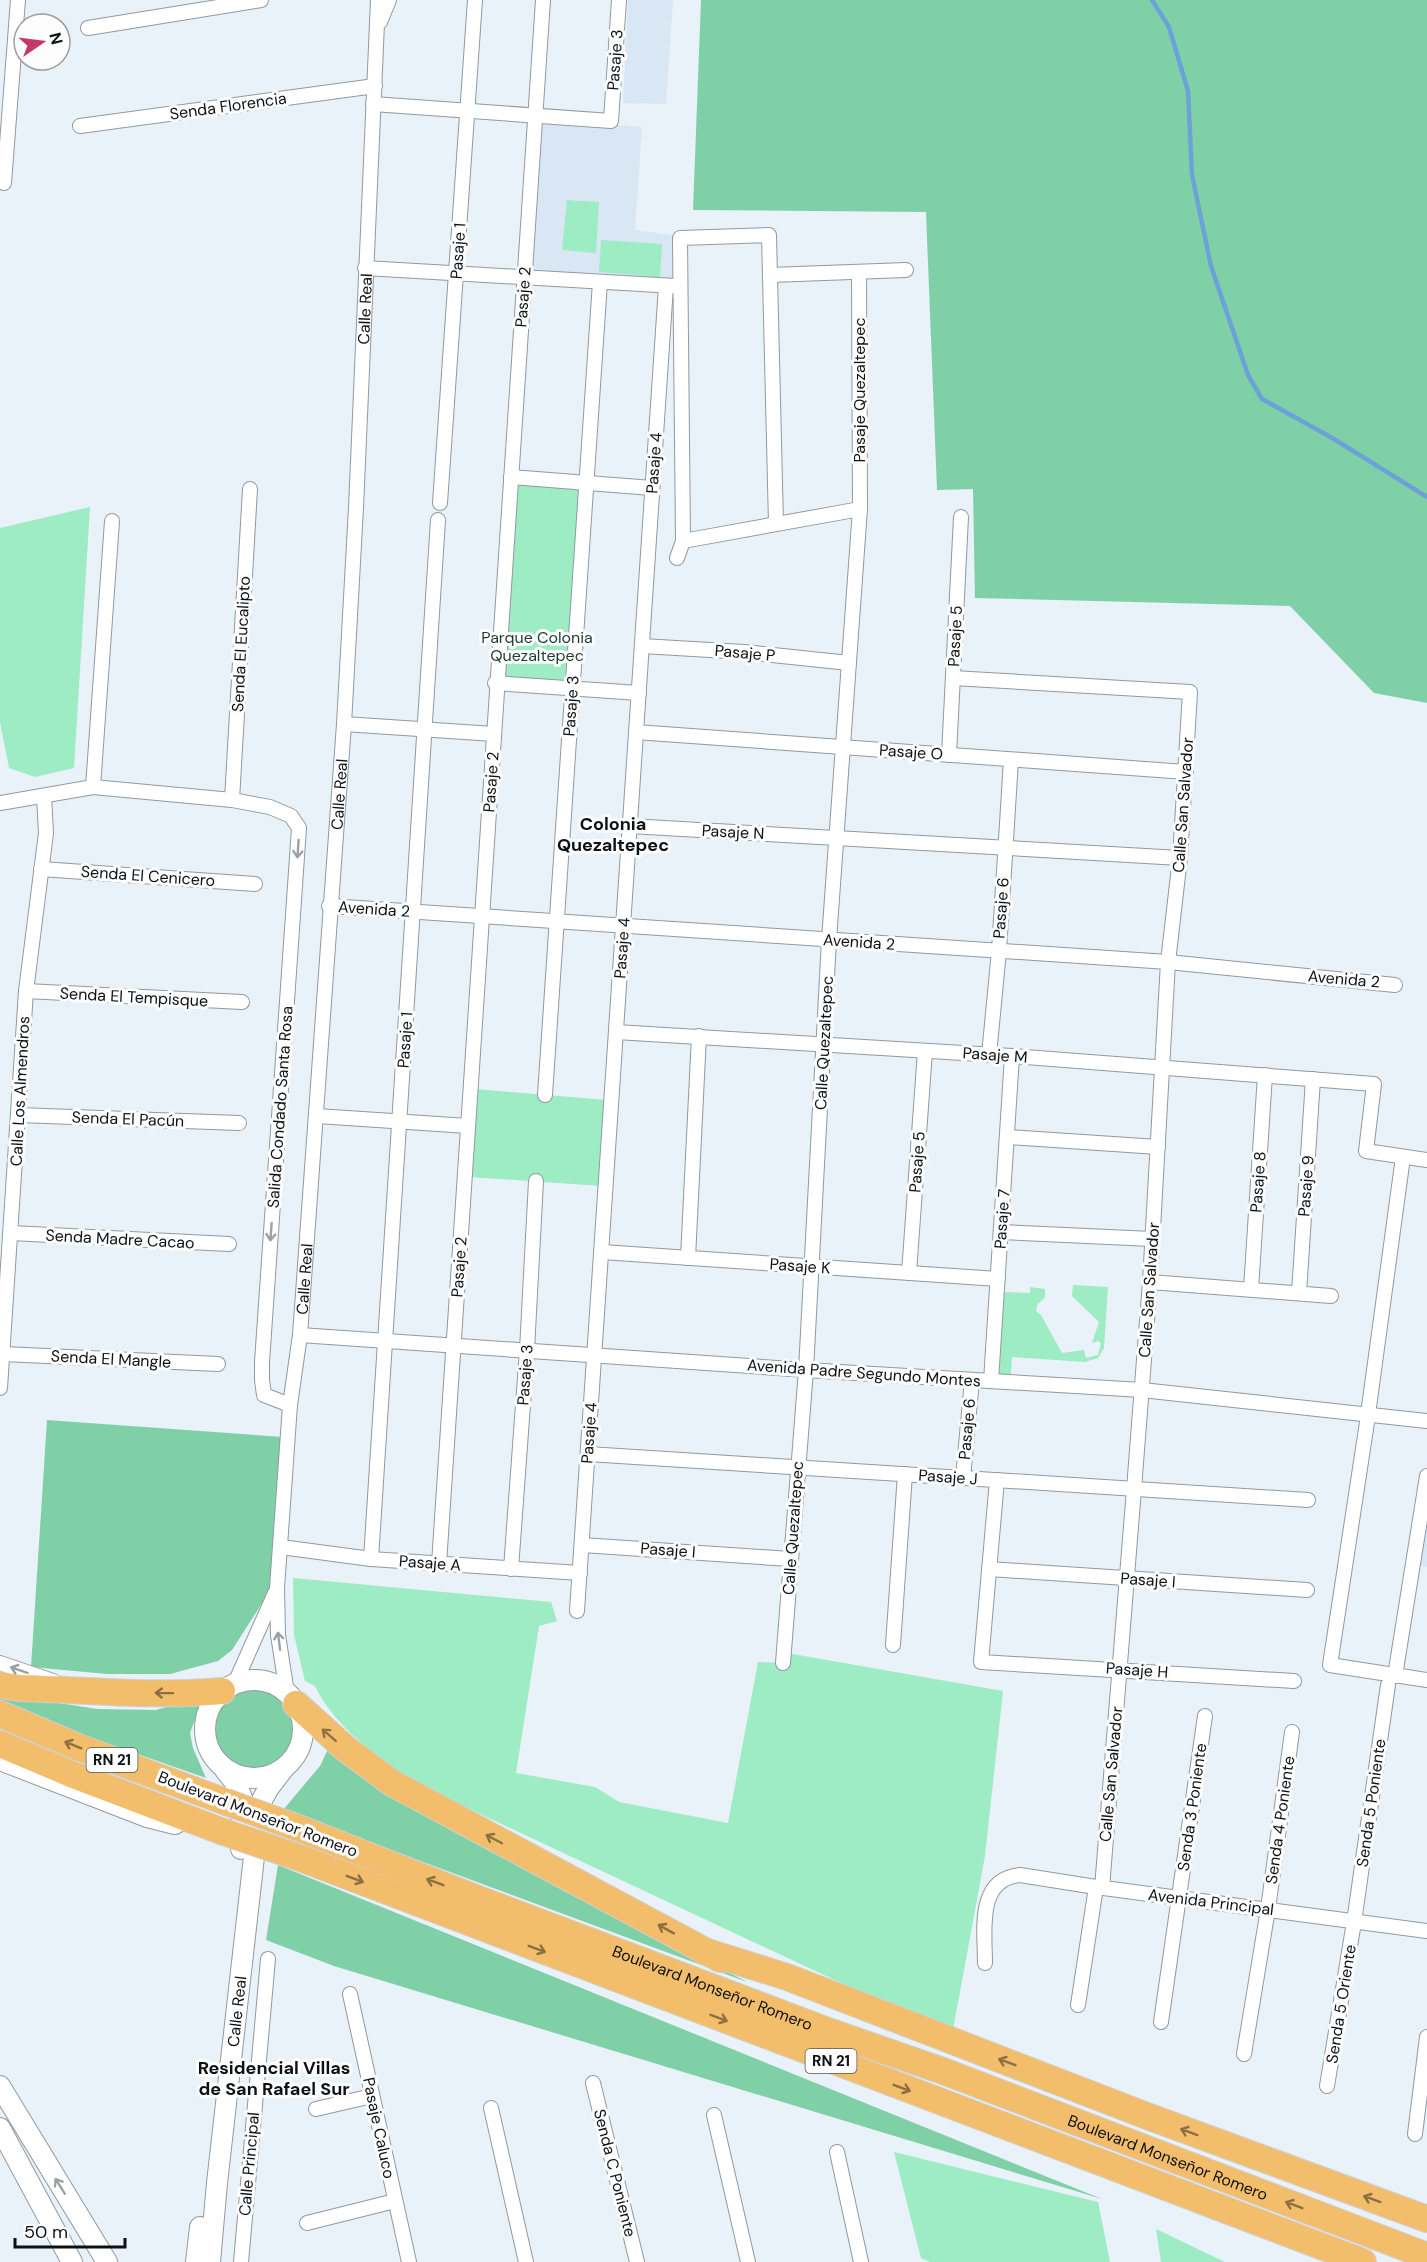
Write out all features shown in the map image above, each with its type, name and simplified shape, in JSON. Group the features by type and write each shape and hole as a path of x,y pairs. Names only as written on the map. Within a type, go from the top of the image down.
{"highway":[{"path":"0,1684 20,1688 184,1693 228,1687"},
{"path":"291,1698 346,1749 392,1784 704,1950 943,2071"},
{"name":"Boulevard Monseñor Romero","path":"0,1713 78,1747 301,1829 785,2014 943,2071 1427,2256"},
{"name":"Boulevard Monseñor Romero","path":"0,1744 218,1830 300,1858 1363,2262"},
{"path":"704,1950 787,1977 1147,2116 1427,2218"}],"main road":[{"path":"249,1680 263,1681 276,1685 291,1698 301,1717 303,1731 297,1752 284,1768 271,1776 255,1779 239,1777 225,1770 214,1759 207,1746 204,1731 209,1709 228,1687 249,1680"},
{"path":"0,1760 147,1817 189,1827 218,1830"},
{"name":"Calle Real","path":"210,2262 216,2183 260,1804 284,1768"},
{"name":"Calle Real","path":"196,2262 241,1865 242,1798 237,1785 225,1770"},
{"path":"0,2086 106,2262"},
{"path":"0,2128 72,2262"}],"street":[{"path":"4,183 18,0"},
{"path":"88,28 261,0"},
{"name":"Calle Real","path":"291,1698 278,1635 277,1588 290,1406 300,1335 317,1116 329,906 344,724 356,508 378,0"},
{"path":"377,30 389,0"},
{"name":"Pasaje 1","path":"440,503 475,0"},
{"name":"Pasaje 2","path":"439,1564 543,0"},
{"name":"Pasaje 3","path":"535,117 611,121 620,0"},
{"name":"Senda Florencia","path":"80,126 375,86"},
{"path":"374,104 535,117"},
{"path":"677,558 683,541 680,238 769,235 776,524"},
{"path":"365,268 681,286"},
{"path":"770,275 906,270"},
{"name":"Pasaje Quezaltepec","path":"859,272 860,509"},
{"name":"Pasaje 3","path":"545,1095 600,282"},
{"name":"Pasaje 4","path":"577,1611 666,286"},
{"path":"511,477 652,488"},
{"name":"Senda El Eucalipto","path":"232,800 250,489"},
{"path":"683,541 860,509"},
{"name":"Calle Quezaltepec","path":"783,1663 813,1266 823,1044 860,509"},
{"name":"Pasaje 5","path":"949,755 961,517"},
{"name":"Pasaje 1","path":"371,1559 438,520"},
{"path":"93,787 112,521"},
{"name":"Pasaje P","path":"642,646 744,652 849,663"},
{"name":"Calle San Salvador","path":"953,678 1190,692 1180,858 1168,962 1142,1390 1120,1669 1099,1887 1078,2005"},
{"path":"496,683 639,693"},
{"path":"344,724 494,734"},
{"name":"Pasaje O","path":"636,732 1186,772"},
{"name":"Pasaje 6","path":"989,1055 999,951 1011,760"},
{"path":"0,803 93,787 232,800"},
{"name":"Calle Los Almendros","path":"0,1388 26,991 46,833 44,796"},
{"name":"Salida Condado Santa Rosa","path":"232,800 270,807 291,816 299,828 261,1380 264,1395 290,1406"},
{"name":"Pasaje N","path":"630,826 1180,858"},
{"name":"Senda El Cenicero","path":"41,869 255,884"},
{"name":"Avenida 2","path":"329,906 1168,962 1392,984"},
{"name":"Senda El Tempisque","path":"26,991 242,1002"},
{"name":"Pasaje M","path":"616,1032 1012,1056 1374,1084 1366,1151 1403,1157"},
{"path":"688,1258 699,1036"},
{"name":"Pasaje 5","path":"909,1273 925,1051"},
{"name":"Pasaje 7","path":"991,1381 1012,1056"},
{"name":"Pasaje 8","path":"1251,1289 1265,1075"},
{"name":"Pasaje 9","path":"1299,1293 1313,1079"},
{"name":"Senda El Pacún","path":"18,1115 239,1123"},
{"path":"317,1116 468,1126"},
{"path":"1007,1137 1158,1147"},
{"path":"1427,1160 1403,1157 1368,1415 1330,1665 1392,1680 1427,1680"},
{"name":"Pasaje 3","path":"511,1569 527,1350 536,1181"},
{"path":"1001,1232 1152,1239"},
{"name":"Senda Madre Cacao","path":"11,1233 229,1244"},
{"name":"Pasaje K","path":"602,1252 998,1279"},
{"path":"1149,1282 1331,1296"},
{"name":"Avenida Padre Segundo Montes","path":"300,1335 806,1370 1142,1390 1427,1421"},
{"name":"Senda El Mangle","path":"3,1354 218,1364"},
{"name":"Pasaje 6","path":"963,1478 972,1380"},
{"name":"Pasaje J","path":"588,1454 1308,1500"},
{"path":"893,1644 905,1474"},
{"name":"Senda 5 Poniente","path":"1354,1922 1427,1476"},
{"path":"989,1569 997,1480"},
{"name":"Pasaje I","path":"582,1545 790,1559"},
{"name":"Pasaje A","path":"281,1547 371,1559 580,1573"},
{"name":"Pasaje I","path":"989,1569 1307,1590"},
{"name":"Pasaje H","path":"989,1569 981,1662 1294,1681"},
{"path":"1412,1569 1427,1571"},
{"name":"Calle Real","path":"228,1687 277,1588"},
{"path":"0,1663 78,1690"},
{"name":"Senda 3 Poniente","path":"1161,2022 1205,1716"},
{"name":"Senda 4 Poniente","path":"1245,2054 1268,1909 1292,1732"},
{"name":"Avenida Principal","path":"985,1963 986,1906 989,1895 1008,1876 1020,1875 1427,1931"},
{"name":"Senda 5 Oriente","path":"1327,2086 1354,1922"},
{"name":"Calle Principal","path":"241,2262 268,1959"},
{"name":"Pasaje Caluco","path":"350,1994 409,2262"},
{"path":"1415,2134 1427,2037"},
{"name":"Senda C Poniente","path":"592,2083 637,2262"},
{"path":"316,2109 372,2096"},
{"path":"491,2108 526,2262"},
{"path":"714,2115 748,2262"},
{"path":"837,2152 861,2262"},
{"path":"31,2187 62,2262"},
{"path":"307,2223 395,2201"}],"shaded area":[{"path":"628,0 673,0 666,104 623,103"},
{"path":"540,120 642,127 635,230 672,235 674,282 529,272"},
{"path":"1427,1491 1427,1567 1415,1566"}],"green space":[{"path":"701,0 1427,0 1427,703 1374,693 1290,606 975,598 973,489 937,490 926,212 693,210"},
{"path":"567,200 599,202 596,253 562,250"},
{"path":"601,240 662,244 660,277 599,272"},
{"name":"Parque Colonia Quezaltepec","path":"515,481 581,487 569,683 501,679"},
{"path":"90,507 74,768 35,777 9,768 0,722 0,528"},
{"path":"475,1089 607,1100 601,1186 470,1177"},
{"path":"1073,1285 1108,1287 1104,1348 1098,1358 1085,1362 1012,1357 1011,1374 997,1374 1003,1292 1030,1293 1030,1287 1045,1289 1045,1297 1037,1305 1036,1311 1041,1315 1062,1353 1084,1350 1086,1358 1098,1355 1101,1343 1098,1341 1092,1343 1099,1322 1072,1296"},
{"path":"47,1420 283,1437 275,1583 232,1650 218,1661 170,1674 107,1674 31,1667"},
{"path":"293,1578 551,1602 557,1621 539,1626 516,1773 595,1787 619,1802 728,1823 758,1662 783,1663 787,1653 1003,1691 985,1856 952,2035 397,1775 341,1723 315,1686 305,1681 294,1635"},
{"path":"255,1686 278,1695 291,1709 296,1726 295,1744 287,1759 275,1771 259,1776 240,1772 224,1761 216,1752 210,1731 216,1709 225,1697"},
{"path":"9,1695 97,1709 156,1710 204,1696 190,1733 193,1748 206,1778 63,1728 0,1702 0,1697"},
{"path":"328,1749 385,1791 747,1982 283,1810 320,1766"},
{"path":"278,1865 1102,2199 334,1966 266,1940"},
{"path":"894,2152 1098,2202 1110,2262 930,2262 921,2258"},
{"path":"1156,2229 1225,2262 1161,2262"}],"waterway":[{"path":"1152,0 1169,27 1188,91 1192,175 1211,266 1248,375 1262,399 1334,439 1427,497"}],"district":[{"name":"Colonia Quezaltepec","path":"613,834"},
{"name":"Residencial Villas de San Rafael Sur","path":"274,2078"}]}
